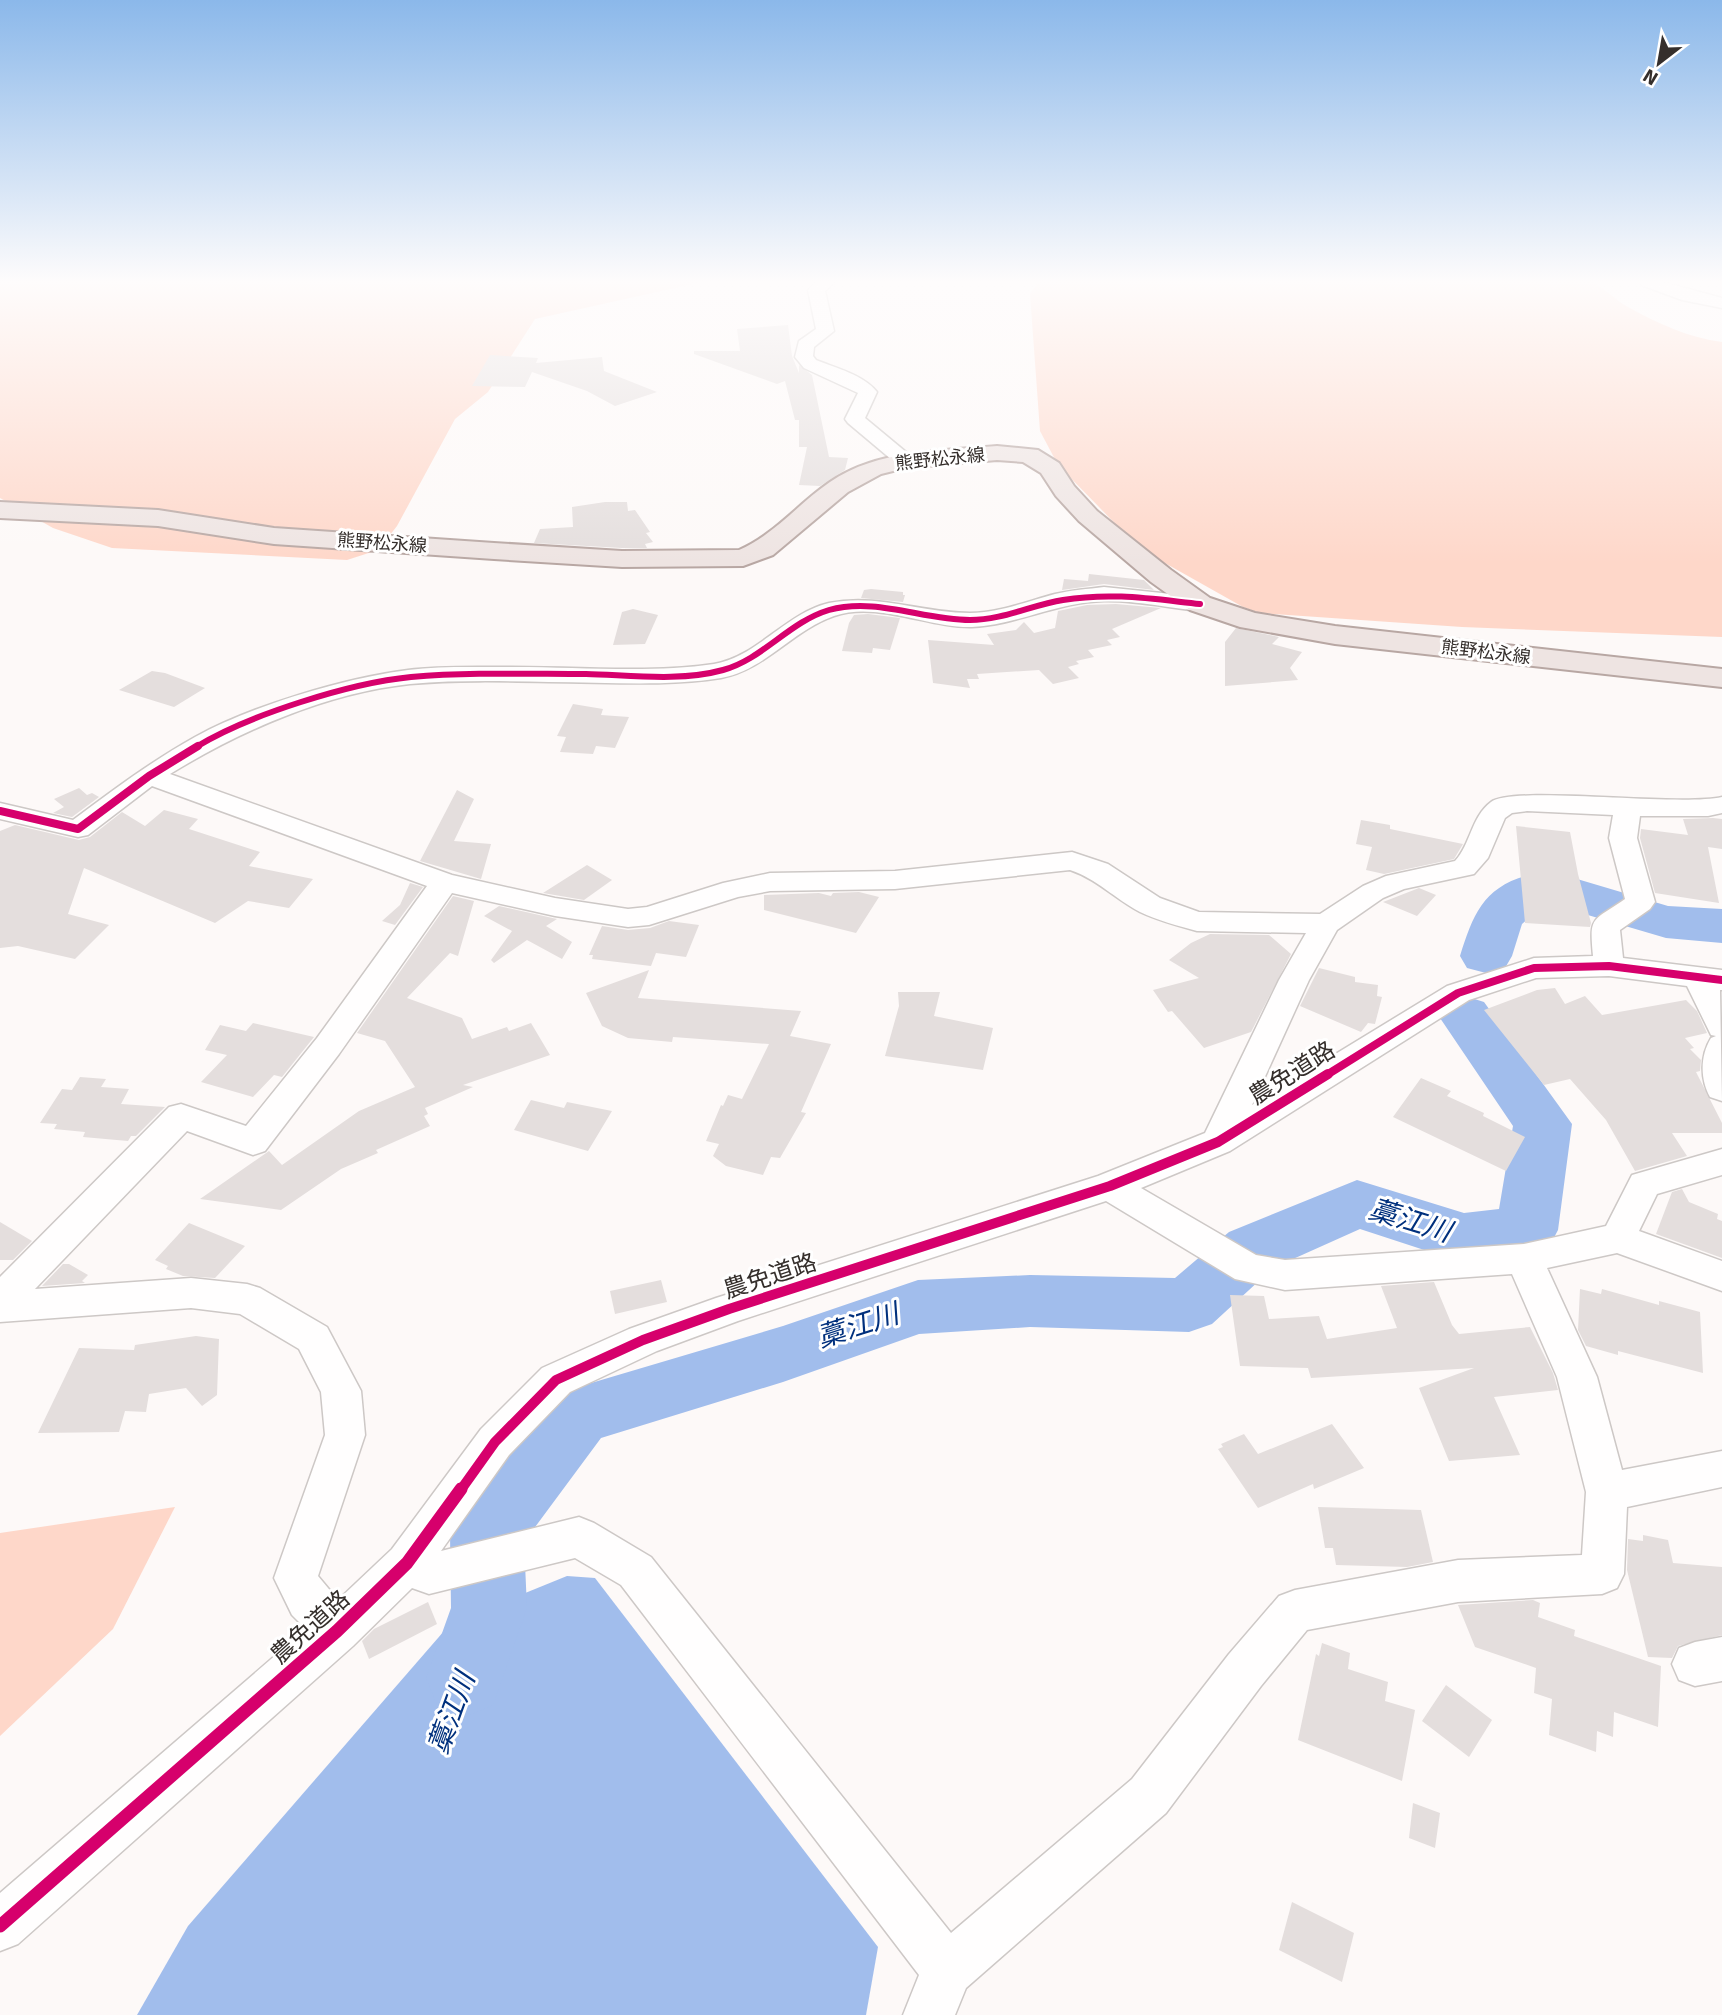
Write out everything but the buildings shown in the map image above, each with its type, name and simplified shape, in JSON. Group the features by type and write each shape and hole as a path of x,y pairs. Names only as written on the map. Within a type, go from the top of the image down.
{"main road":[{"name":"熊野松永線","path":"0,510 158,518 274,536 480,550 622,559 743,558 764,549 839,487 872,468 905,461 997,453 1029,456 1050,468 1065,491 1088,516 1161,576 1200,604 1250,621 1335,635 1722,678"}],"street":[{"path":"839,376 860,385 868,392 855,419 905,461"},
{"path":"0,811 78,830 149,776 206,741 261,716 363,685 410,677 498,674 682,675 723,670 751,658 798,625 826,611 849,606 880,607 969,620 993,618 1060,600 1104,594 1200,604"},
{"path":"149,776 445,882 555,907 628,918 649,916 733,889 770,882 895,880 1072,862 1098,870 1150,905 1197,921 1326,924"},
{"path":"1218,1142 1294,980 1326,924 1373,892 1396,883 1464,868 1474,858 1493,814 1504,805 1527,803 1628,808 1708,808 1722,805"},
{"path":"1609,966 1605,927 1640,902 1623,838 1628,808"},
{"path":"0,1301 181,1116 253,1142 328,1046 445,882"},
{"name":"農免道路","path":"0,1926 337,1631 407,1563 495,1441 556,1380 643,1340 729,1309 1110,1186 1218,1142 1458,993 1534,968 1609,966 1710,979"},
{"path":"1710,979 1722,1027"},
{"path":"1722,1045 1718,1079 1722,1089"},
{"path":"1618,1238 1644,1184 1722,1162"},
{"path":"1110,1186 1239,1263 1285,1275 1524,1259 1618,1238 1722,1276"},
{"path":"407,1563 429,1574 579,1537 636,1571 938,1993 1149,1797 1245,1670 1295,1611 1458,1581 1602,1574 1607,1492 1577,1377 1524,1259"},
{"path":"0,1307 191,1293 247,1299 313,1338 341,1391 345,1435 296,1578 309,1600 337,1631"},
{"path":"1607,1492 1722,1469"}],"shaded area":[{"path":"0,376 498,376 488,392 455,419 397,526 378,550 347,560 112,548 53,528 0,498"},
{"path":"1036,376 1722,376 1722,637 1462,627 1260,613 1243,607 1140,549 1058,465 1040,431"},
{"path":"175,1507 113,1629 0,1736 0,1533"}],"water":[{"path":"567,1576 595,1578 878,1947 866,2015 137,2015 188,1926 451,1623"}],"waterway":[{"name":"藁江川","path":"1486,956 1498,917 1529,891 1567,892 1666,922 1722,926"},
{"name":"藁江川","path":"465,1678 489,1608 487,1533 578,1415 783,1354 918,1307 1030,1301 1189,1305 1251,1250 1357,1204 1464,1238 1527,1230 1543,1124 1465,1015"}],"cycle path":[{"path":"0,811 78,829 149,776 206,741 261,716 363,685 410,677 498,674 682,675 723,670 751,658 798,625 826,611 849,606 880,607 969,620 993,618 1060,600 1104,594 1200,604"},
{"path":"0,1926 337,1631 407,1563 495,1442 556,1380 643,1340 729,1309 1110,1186 1218,1142 1458,993 1534,968 1609,966 1722,980"}]}
